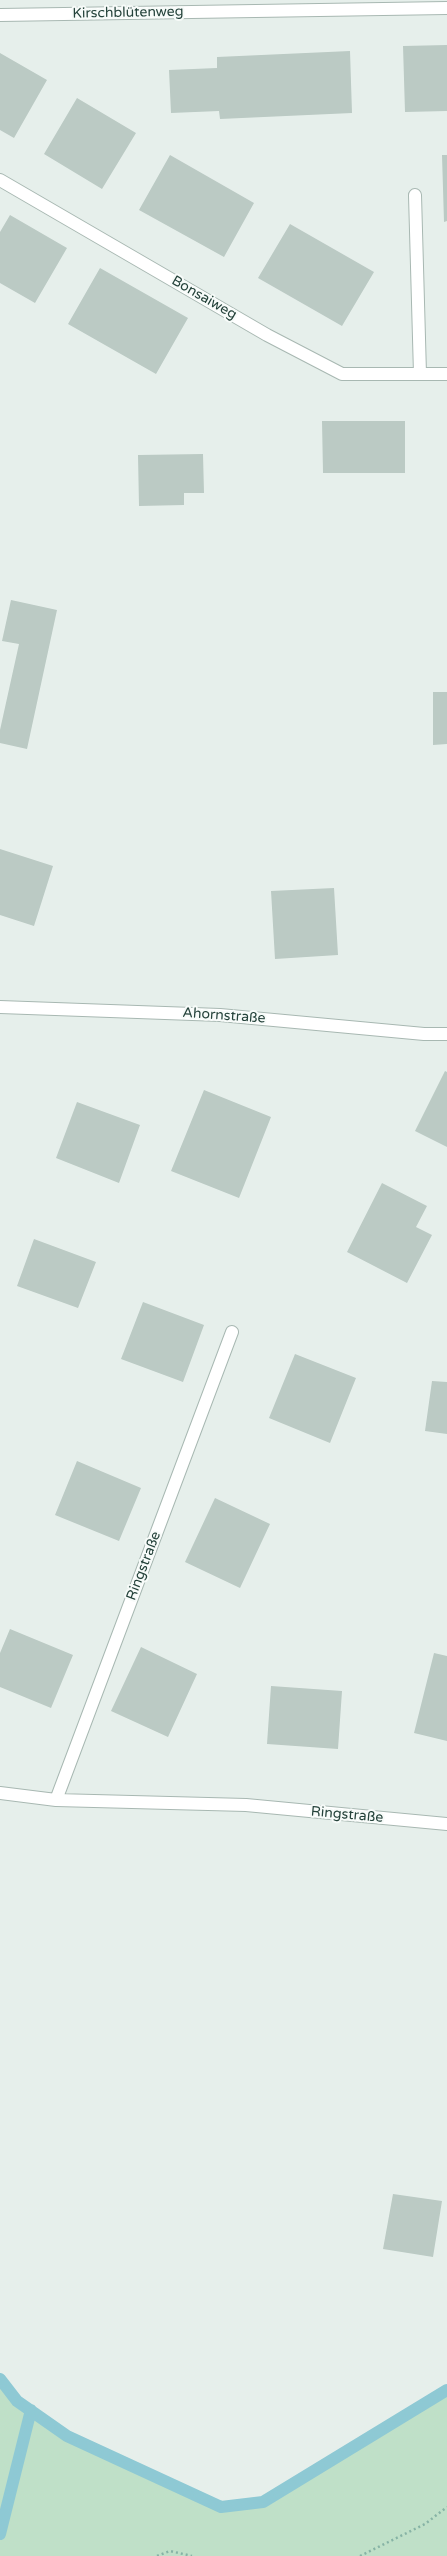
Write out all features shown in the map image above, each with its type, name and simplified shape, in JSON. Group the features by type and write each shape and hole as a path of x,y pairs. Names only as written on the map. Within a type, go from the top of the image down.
{"street":[{"name":"Kirschblütenweg","path":"0,15 447,8"},
{"name":"Bonsaiweg","path":"0,180 267,335 342,374 447,374"},
{"path":"415,195 420,374"},
{"name":"Ahornstraße","path":"0,1007 220,1015 424,1034 447,1034"},
{"name":"Ringstraße","path":"56,1800 232,1332"},
{"name":"Ringstraße","path":"0,1793 56,1800 246,1805 447,1824"}],"path":[{"path":"360,2556 425,2524 447,2507"},
{"path":"157,2556 170,2551 192,2556"}],"green space":[{"path":"0,2379 17,2401 67,2436 221,2507 263,2502 447,2390 447,2556 0,2556"}],"building":[{"path":"447,45 447,111 405,112 403,46"},
{"path":"350,51 352,113 220,119 219,111 171,113 169,70 217,68 217,57"},
{"path":"0,53 47,80 14,138 0,130"},
{"path":"77,98 136,133 102,189 44,154"},
{"path":"170,155 254,203 224,257 139,210"},
{"path":"442,155 447,155 447,221 444,222"},
{"path":"10,215 67,248 35,303 0,283 0,232"},
{"path":"290,224 374,272 342,326 258,278"},
{"path":"100,268 188,318 156,374 68,324"},
{"path":"322,421 405,421 405,473 323,473"},
{"path":"203,454 204,493 184,493 184,505 139,506 138,455"},
{"path":"11,600 57,610 27,749 0,743 0,730 19,644 2,641"},
{"path":"433,692 447,692 447,744 433,745"},
{"path":"0,849 53,866 34,926 0,915"},
{"path":"334,888 338,955 275,959 271,891"},
{"path":"445,1071 447,1072 447,1147 415,1131"},
{"path":"204,1090 271,1117 239,1198 171,1171"},
{"path":"77,1102 140,1125 119,1183 56,1158"},
{"path":"382,1183 427,1206 416,1227 432,1235 407,1283 347,1252"},
{"path":"34,1239 96,1262 78,1308 17,1286"},
{"path":"143,1302 204,1325 183,1382 121,1359"},
{"path":"295,1354 356,1378 330,1443 269,1418"},
{"path":"432,1381 447,1382 447,1434 425,1431"},
{"path":"77,1461 141,1488 119,1541 55,1515"},
{"path":"215,1498 270,1524 240,1588 185,1562"},
{"path":"10,1629 73,1655 51,1708 0,1687 0,1653"},
{"path":"141,1647 197,1674 168,1737 111,1711"},
{"path":"434,1653 447,1656 447,1741 414,1733"},
{"path":"271,1686 342,1691 338,1749 267,1744"},
{"path":"393,2194 442,2201 433,2257 383,2249"}],"waterway":[{"path":"0,2379 17,2401 67,2436 221,2507 263,2502 447,2390"},
{"path":"0,2534 31,2410"}]}
